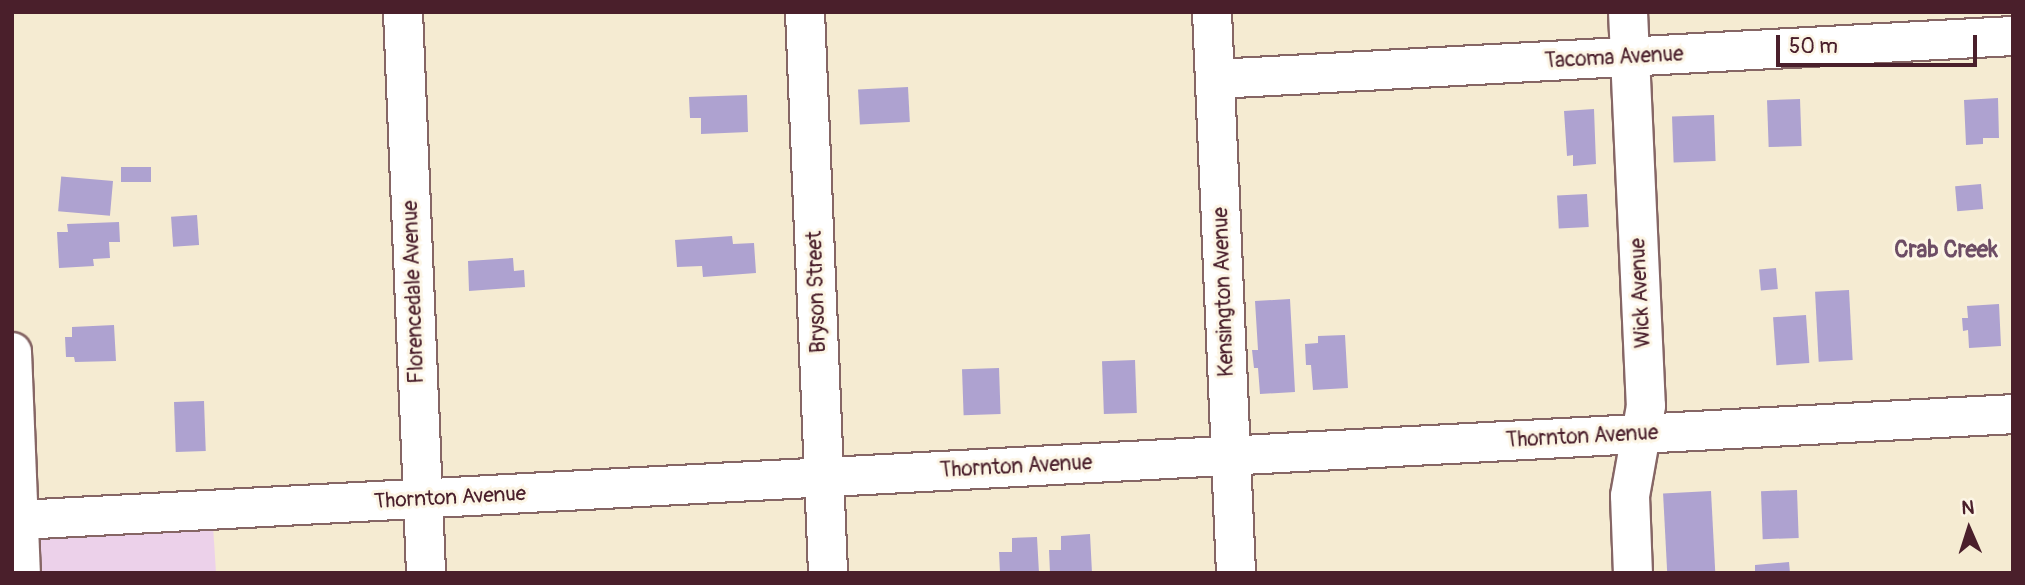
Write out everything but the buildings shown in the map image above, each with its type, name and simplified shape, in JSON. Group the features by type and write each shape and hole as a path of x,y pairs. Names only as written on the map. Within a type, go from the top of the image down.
{"street":[{"name":"Florencedale Avenue","path":"402,12 426,573"},
{"name":"Bryson Street","path":"805,12 828,573"},
{"name":"Kensington Avenue","path":"1212,12 1236,573"},
{"name":"Wick Avenue","path":"1628,12 1646,405 1630,496 1633,573"},
{"name":"Tacoma Avenue","path":"1216,79 2013,36"},
{"path":"12,352 21,573"},
{"name":"Thornton Avenue","path":"19,520 2013,414"}],"shaded area":[{"path":"212,510 216,573 21,573 19,520"}],"district":[{"name":"Crab Creek","path":"1946,250"}]}
